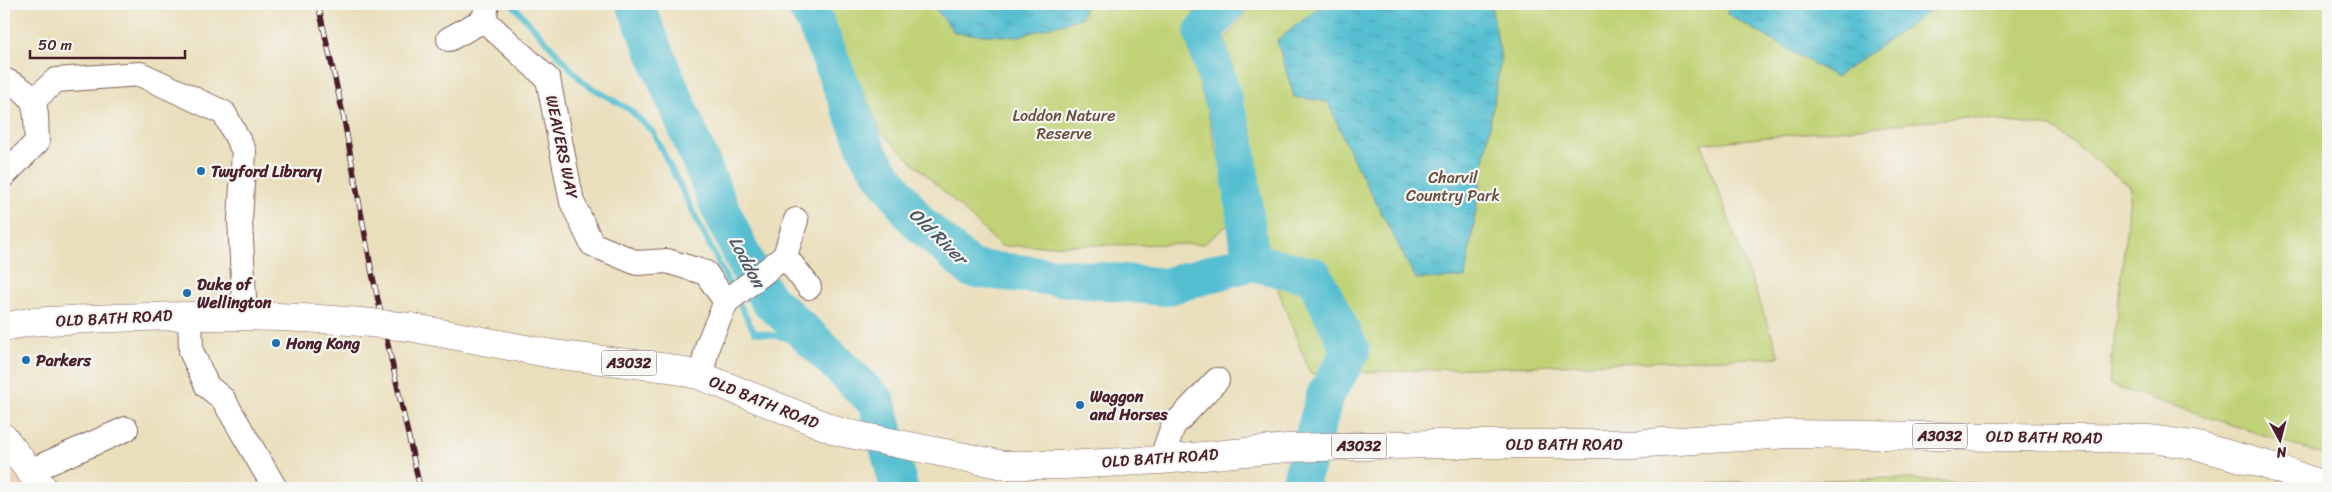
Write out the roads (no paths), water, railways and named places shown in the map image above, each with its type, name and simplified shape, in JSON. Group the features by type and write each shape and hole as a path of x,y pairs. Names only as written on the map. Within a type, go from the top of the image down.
{"main road":[{"name":"OLD BATH ROAD","path":"4,327 29,322 190,315 316,318 409,327 552,354 669,368 701,376 840,432 1004,465 1065,465 1161,460 1287,448 1431,444 1632,444 1788,434 2150,439 2194,445 2267,466 2328,487"},
{"path":"4,438 36,480"}],"street":[{"name":"WEAVERS WAY","path":"449,38 486,12 548,79 572,202 592,244 637,262 667,261 706,273 729,300"},
{"path":"34,100 56,80 140,74 224,113 244,151 240,220 245,317"},
{"path":"4,80 22,88 34,100 37,142 4,175"},
{"path":"701,376 708,344 729,300 779,260 796,220"},
{"path":"779,260 809,287"},
{"path":"190,315 192,351 207,386 223,399 275,488"},
{"path":"1161,460 1173,426 1217,380"},
{"path":"36,480 126,429"}],"water":[{"path":"932,4 1086,4 1081,18 1016,37 955,33"},
{"path":"1323,4 1491,4 1501,58 1465,278 1416,279 1350,153 1328,102 1294,97 1277,41"},
{"path":"1729,4 1940,4 1836,77 1727,14"}],"waterway":[{"path":"512,4 584,83 630,110 653,132 732,290"},
{"name":"Loddon","path":"635,4 717,201 748,268 768,299 877,403 899,488"},
{"name":"Old River","path":"805,4 815,21 870,157 918,222 972,269 1165,287 1251,262 1314,276 1351,351 1325,396 1299,488"},
{"name":"Old River","path":"1227,4 1203,32 1236,142 1251,262"},
{"path":"737,299 754,332 816,343"}],"railway":[{"path":"318,4 343,114 372,273 420,488"}],"place":[{"name":"Twyford Library","path":"201,171"},
{"name":"Duke of Wellington","path":"187,293"},
{"name":"Hong Kong","path":"276,343"},
{"name":"Parkers","path":"26,360"},
{"name":"Waggon and Horses","path":"1080,405"}],"park label":[{"name":"Loddon Nature Reserve","path":"1064,124"},
{"name":"Charvil Country Park","path":"1453,186"}]}
